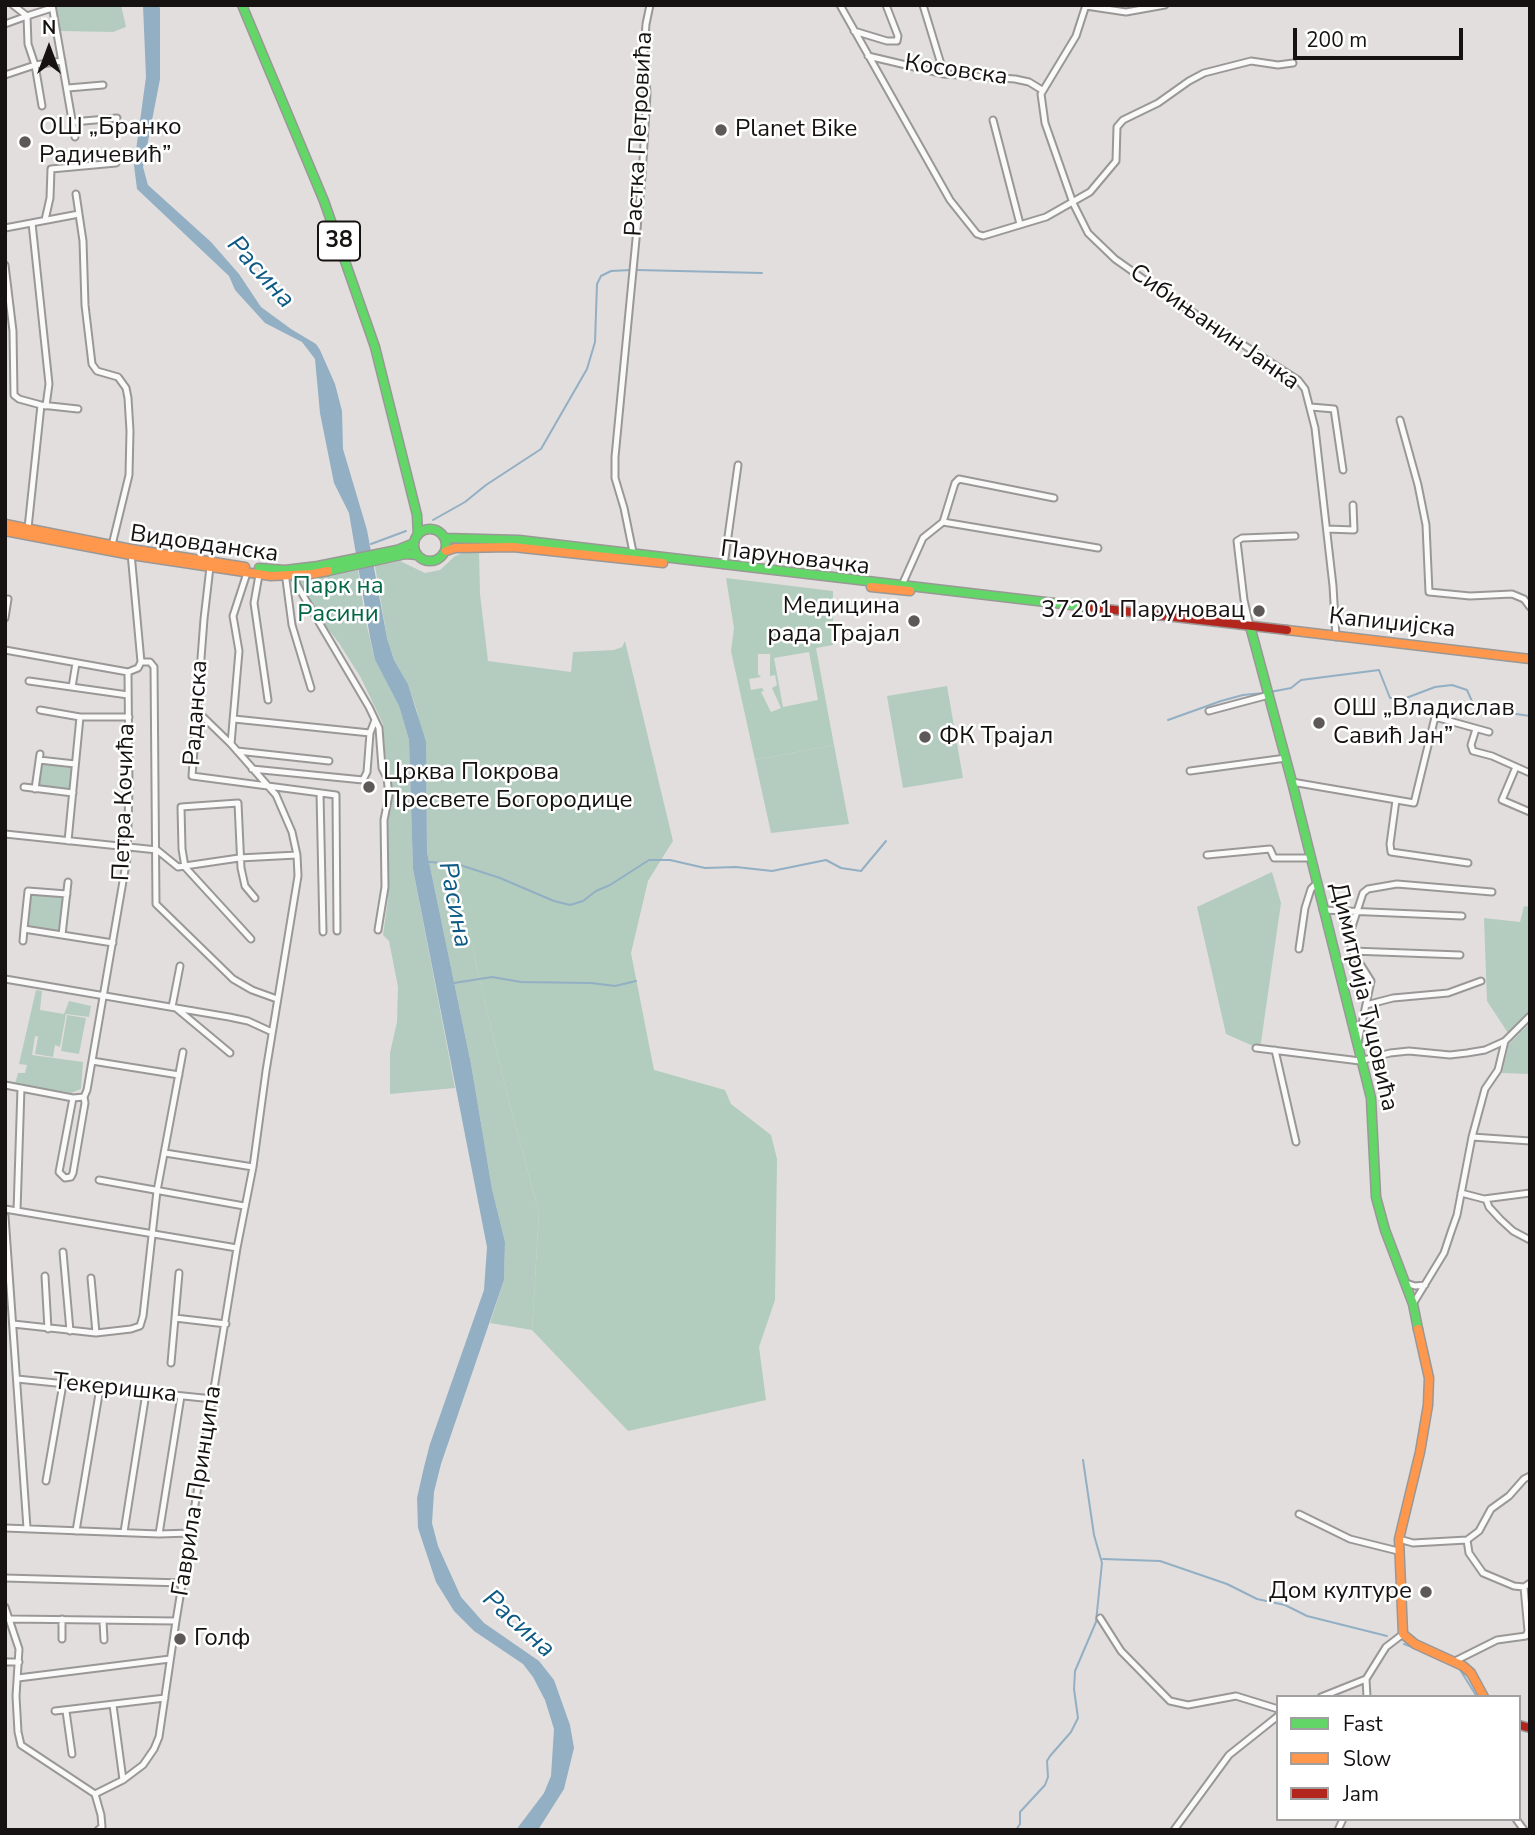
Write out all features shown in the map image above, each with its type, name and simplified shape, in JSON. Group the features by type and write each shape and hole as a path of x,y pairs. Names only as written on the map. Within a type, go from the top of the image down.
{"main road":[{"name":"38","path":"242,5 324,201 378,359 417,514 417,555"},
{"name":"38","path":"417,514 430,529 445,538"},
{"name":"Видовданска","path":"5,524 18,530 259,575 325,568 398,553"},
{"name":"Видовданска","path":"5,531 28,528 112,545 131,552"},
{"path":"398,553 430,529"},
{"name":"Паруновачка","path":"445,538 519,540 634,557 1250,626"},
{"path":"398,553 417,555 431,562 441,558 446,551 445,538"},
{"name":"Паруновачка","path":"446,551 455,548 513,547 724,565 1124,613"},
{"name":"Видовданска","path":"211,565 290,573"},
{"name":"Капиџијска","path":"1250,626 1530,659"},
{"name":"Димитрија Туцовића","path":"1250,626 1286,758 1373,1109 1376,1197 1385,1230 1413,1304 1427,1367 1429,1397 1420,1452 1399,1539 1403,1634"},
{"path":"1403,1634 1415,1644 1455,1661 1471,1673 1483,1695"}],"street":[{"path":"13,5 27,16 28,44 35,65 42,106"},
{"name":"Растка Петровића","path":"634,557 615,478 632,263 642,177 648,93 645,38 650,5"},
{"path":"840,5 950,200 977,234 983,236 1046,217 1090,192 1116,161 1117,127 1123,120 1158,103 1205,73 1251,61 1278,65 1293,63"},
{"path":"855,32 897,41 898,36 886,5"},
{"path":"923,5 944,74"},
{"path":"1042,90 1076,36 1086,6 1126,12 1165,5"},
{"path":"5,24 52,7 75,137"},
{"name":"Косовска","path":"868,55 944,74 1015,79 1029,82 1042,90"},
{"path":"5,75 35,65 62,61"},
{"path":"68,88 103,85"},
{"name":"Сибињанин Јанка","path":"1042,90 1041,108 1045,123 1073,203 1088,233 1115,259 1298,380 1305,389 1311,407 1327,529 1336,638"},
{"path":"73,122 117,118"},
{"path":"993,120 1020,224"},
{"path":"45,220 52,168 116,163"},
{"path":"76,194 83,241 85,304 92,364 97,371 118,377 128,398 129,475 112,545"},
{"path":"5,228 79,214"},
{"path":"28,528 43,406 49,384 32,223"},
{"path":"5,265 14,344 14,395 43,406 78,410"},
{"path":"1311,407 1334,409 1342,470"},
{"path":"1400,420 1426,525 1429,592 1470,596 1512,594 1524,599 1530,607"},
{"path":"724,565 738,466"},
{"path":"902,585 923,538 943,522 955,483 959,479 1054,498"},
{"path":"1327,529 1354,530 1353,505"},
{"path":"943,522 1098,548"},
{"path":"1250,626 1237,543 1242,538 1295,536"},
{"path":"5,650 128,672 138,668 141,662 131,552"},
{"name":"Раданска","path":"211,565 191,774 193,778 320,793"},
{"path":"231,744 239,651 233,616 247,573"},
{"path":"290,573 292,625 311,688"},
{"path":"290,573 375,720 381,738 382,768 387,778 389,795 384,820 384,887 378,930"},
{"path":"259,575 254,603 268,700"},
{"path":"5,618 8,598"},
{"path":"141,662 150,663 154,667 157,849 155,896 159,909 233,979 252,990 277,999"},
{"path":"72,687 76,663"},
{"name":"Петра Кочића","path":"73,1098 59,1172 65,1178 74,1173 84,1097 128,847 128,672"},
{"path":"30,681 128,695"},
{"path":"1209,711 1270,696"},
{"path":"40,710 80,717 128,717"},
{"name":"Гаврила Принципа","path":"95,1794 123,1780 143,1765 155,1749 159,1737 298,876 297,855 287,818 276,795 231,744 197,711"},
{"path":"68,841 80,717"},
{"path":"1292,782 1414,803 1435,717 1489,732"},
{"path":"234,719 370,733"},
{"path":"252,769 363,780 367,772 370,733 375,720"},
{"path":"1476,729 1472,750 1530,773"},
{"path":"237,751 329,761"},
{"path":"35,789 39,757 75,764"},
{"path":"1190,771 1286,758"},
{"path":"1516,767 1502,800 1530,812"},
{"path":"24,788 73,793"},
{"path":"323,932 320,793 337,795 337,931"},
{"path":"1396,800 1391,852 1468,863"},
{"path":"251,939 186,867 182,849 181,807 238,803 239,858 245,886 255,898"},
{"path":"5,834 157,849 174,865 186,867 239,858 297,855"},
{"path":"1207,855 1270,849 1274,858 1310,858"},
{"path":"62,934 68,882"},
{"path":"1299,949 1305,908 1310,891 1317,883"},
{"path":"1357,1046 1371,981 1352,951 1349,936 1363,893 1397,884 1492,892"},
{"path":"19,890 67,894"},
{"path":"23,941 28,891"},
{"path":"1323,910 1462,916"},
{"path":"24,929 113,943"},
{"path":"1352,951 1460,955"},
{"path":"174,1007 180,966"},
{"path":"5,979 239,1019 272,1032"},
{"path":"1366,1005 1393,998 1457,991 1481,981"},
{"path":"174,1007 230,1054"},
{"path":"1485,1050 1505,1041 1530,1016"},
{"path":"1413,1304 1444,1253 1457,1215 1472,1137 1485,1089 1497,1070 1505,1041"},
{"path":"1256,1048 1360,1061 1409,1051 1450,1055 1485,1050 1495,1051 1501,1058"},
{"path":"1275,1050 1296,1142"},
{"path":"13,1324 96,1332 140,1326 144,1316 157,1191 184,1052"},
{"path":"92,1061 179,1075"},
{"path":"5,1085 73,1098 84,1097"},
{"path":"17,1211 21,1088"},
{"path":"1472,1137 1530,1141"},
{"path":"165,1153 253,1167"},
{"path":"99,1180 244,1206"},
{"path":"1461,1193 1486,1199 1530,1194"},
{"path":"1486,1199 1489,1207 1500,1219 1513,1231 1530,1240"},
{"path":"5,1209 237,1248"},
{"path":"5,1216 27,1528"},
{"path":"63,1252 69,1331"},
{"name":"Гаврила Принципа","path":"172,1363 179,1273"},
{"path":"45,1276 48,1329"},
{"path":"91,1278 96,1332"},
{"path":"1406,1283 1425,1285"},
{"path":"175,1318 226,1324"},
{"name":"Текеришка","path":"17,1379 213,1399"},
{"path":"46,1481 63,1384"},
{"path":"76,1531 100,1388"},
{"path":"124,1532 145,1393"},
{"path":"159,1534 181,1396"},
{"path":"1399,1539 1413,1543 1467,1540 1479,1531 1491,1509 1530,1476"},
{"path":"1299,1514 1350,1539 1398,1551"},
{"path":"5,1528 191,1533"},
{"path":"1455,1661 1497,1640 1526,1636 1528,1631 1527,1585 1506,1584 1478,1569 1469,1553 1467,1540"},
{"path":"5,1578 183,1583"},
{"path":"5,1607 19,1649 16,1712 22,1745 95,1794 102,1829"},
{"path":"8,1616 103,1621 176,1621"},
{"path":"1100,1618 1121,1651 1170,1701 1188,1705 1236,1696 1276,1708"},
{"path":"62,1619 62,1639"},
{"path":"103,1621 104,1640"},
{"path":"1367,1695 1366,1679 1386,1647 1403,1634"},
{"path":"18,1678 170,1659"},
{"path":"5,1662 19,1662"},
{"path":"1326,1695 1366,1679"},
{"path":"55,1711 165,1698"},
{"path":"113,1705 123,1780"},
{"path":"66,1711 72,1754"},
{"path":"1174,1830 1229,1755 1276,1718"}],"green space":[{"path":"55,5 121,5 126,27 113,32 60,31"},
{"path":"479,551 480,594 488,661 571,672 573,652 614,650 622,647 625,641 673,841 661,860 649,860 583,901 570,905 458,865 477,969 539,1213 532,1330 490,1323 504,1280 505,1242 492,1189 471,1064 427,852 426,762 417,711 387,638 375,566 400,561 425,573 440,570 455,556"},
{"name":"Парк на Расини","path":"358,570 375,660 399,706 409,740 413,869 455,1088 390,1094 390,1053 397,1022 398,987 389,941 383,935 388,899 387,821 392,781 386,766 383,724 361,678 299,581"},
{"path":"726,578 833,591 833,645 816,648 834,745 755,760 731,651 734,628","holes":["809,652 818,700 783,707 774,658","758,654 770,654 770,676 775,675 777,685 772,688 781,708 771,712 761,692 764,691 762,688 751,690 749,679 761,677 758,674"]},
{"name":"ФК Трајал","path":"947,686 963,778 903,788 887,696"},
{"path":"834,745 849,824 771,833 755,760"},
{"path":"41,763 73,767 70,790 38,786"},
{"path":"649,860 661,860 648,881 631,953 654,1070 725,1090 731,1104 771,1135 777,1159 775,1300 759,1347 766,1400 628,1431 532,1330 539,1213 477,969 457,864 570,905 583,901"},
{"path":"1272,872 1281,903 1260,1049 1226,1034 1197,907"},
{"path":"33,894 59,896 63,899 61,928 57,931 29,926 30,898"},
{"path":"1524,906 1530,907 1530,1013 1508,1033 1487,1001 1484,918 1520,922"},
{"path":"36,990 42,991 40,1010 64,1014 69,1001 91,1006 89,1017 66,1014 60,1047 55,1045 53,1057 35,1054 40,1037 35,1036 32,1055 83,1062 81,1089 71,1093 15,1084 18,1073 25,1073 27,1065 19,1064"},
{"path":"67,1015 86,1018 79,1054 61,1051"},
{"path":"1530,1023 1530,1074 1502,1073 1509,1044"}],"water":[{"path":"143,5 159,5 160,9 160,79 143,167 148,185 211,242 239,274 261,307 316,344 320,350 335,384 342,411 343,449 367,530 387,638 394,660 408,684 426,742 427,852 471,1064 492,1189 505,1242 504,1280 441,1464 434,1492 432,1523 438,1546 461,1597 484,1623 539,1661 554,1680 570,1725 574,1748 564,1789 538,1830 516,1830 544,1793 551,1776 554,1729 545,1700 523,1664 474,1631 454,1611 436,1582 418,1528 417,1498 424,1467 484,1290 487,1247 413,869 409,740 399,706 375,660 349,513 334,483 320,413 315,359 302,342 265,323 235,290 229,276 137,189 134,165 146,77"}],"waterway":[{"path":"433,520 465,502 541,449 587,369 595,342 597,284 601,276 611,271 631,270"},
{"path":"637,270 762,273"},
{"path":"371,544 406,531"},
{"path":"1270,692 1291,688 1301,680 1379,670 1390,698 1406,698 1435,687 1452,685 1467,690 1475,708 1530,716"},
{"path":"1168,720 1221,701 1264,693"},
{"name":"Расина","path":"429,862 457,864 570,905 583,901 649,860 670,860 705,868 736,867 772,871 826,860 841,868 861,871 886,841"},
{"path":"454,983 492,977 521,982 615,986 636,981"},
{"path":"1016,1830 1020,1824 1020,1812 1045,1785 1048,1777 1047,1761 1071,1732 1078,1718 1074,1689 1075,1671 1096,1622 1102,1563 1094,1535 1083,1460"},
{"path":"1103,1559 1160,1561 1227,1584 1257,1599 1285,1605 1307,1616 1387,1636"},
{"path":"1404,1644 1412,1647"},
{"path":"1459,1668 1476,1695"}],"traffic: fast":[{"path":"242,5 324,201 375,347 417,515 418,535"},
{"path":"430,529 441,534 446,545 441,556 430,561 419,556 414,545 419,534 430,529"},
{"path":"445,538 519,540 1088,607"},
{"path":"259,568 285,570 318,566 397,550 414,543"},
{"path":"328,571 406,554 417,555"},
{"path":"1250,626 1371,1098 1376,1197 1385,1230 1413,1304 1418,1329"}],"traffic: slow":[{"path":"5,524 131,549 245,567"},
{"path":"5,531 131,555 271,576 328,571"},
{"path":"446,551 455,548 513,547 663,563"},
{"path":"871,587 910,591"},
{"path":"1287,630 1530,659"},
{"path":"1418,1329 1429,1378 1428,1405 1420,1452 1399,1539 1403,1634 1415,1644 1463,1666 1471,1673 1483,1695"}],"traffic: jam":[{"path":"1088,607 1287,630"},
{"path":"1521,1726 1530,1728"}],"place":[{"name":"Planet Bike","path":"721,130"},
{"name":"ОШ „Бранко Радичевић”","path":"25,142"},
{"name":"37201 Паруновац","path":"1259,611"},
{"name":"Медицина рада Трајал","path":"914,621"},
{"name":"ОШ „Владислав Савић Јан”","path":"1319,723"},
{"name":"ФК Трајал","path":"925,737"},
{"name":"Црква Покрова Пресвете Богородице","path":"369,787"},
{"name":"Дом културе","path":"1426,1592"},
{"name":"Голф","path":"180,1639"}]}
